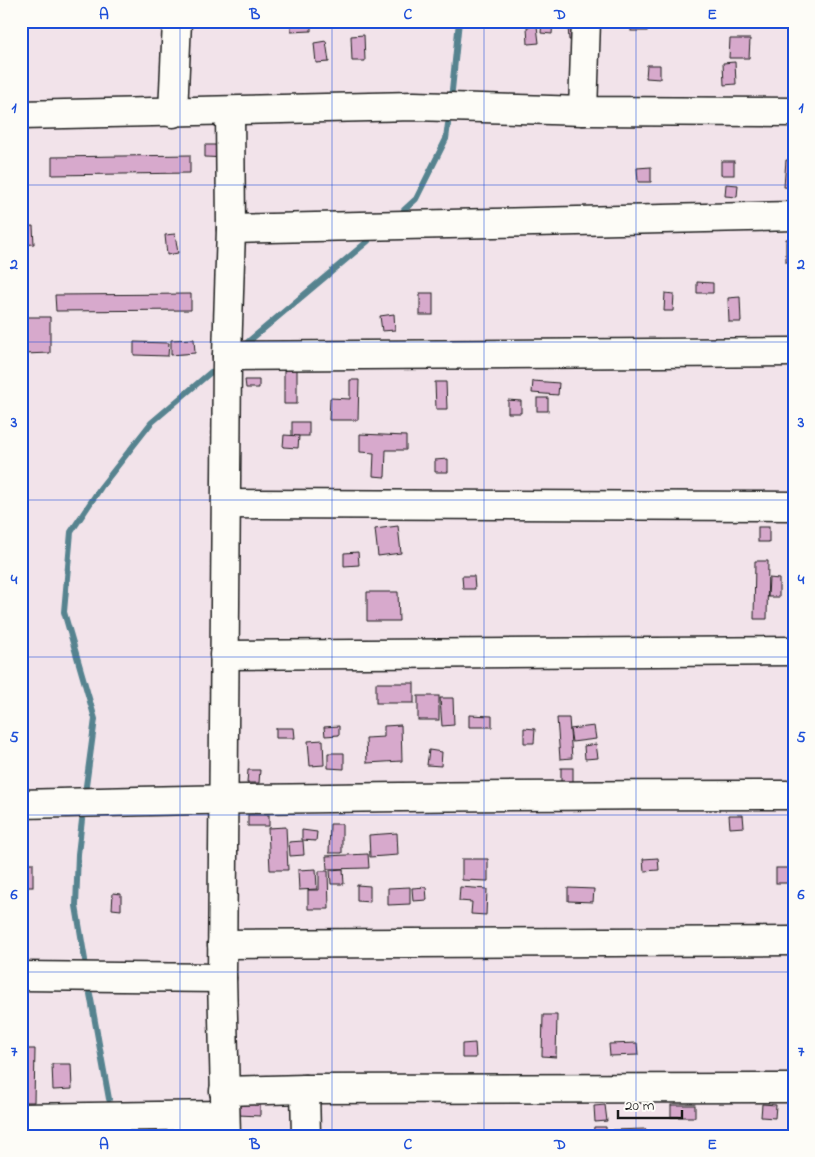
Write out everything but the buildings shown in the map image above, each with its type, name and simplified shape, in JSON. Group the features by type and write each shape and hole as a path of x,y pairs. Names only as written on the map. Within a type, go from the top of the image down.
{"street":[{"path":"173,113 177,21"},
{"path":"583,111 586,21"},
{"path":"21,115 230,112 414,106 583,111 794,112"},
{"path":"225,1114 222,944 227,356 231,229 230,112"},
{"path":"231,229 794,216"},
{"path":"227,356 794,352"},
{"path":"226,504 794,506"},
{"path":"224,655 794,651"},
{"path":"21,804 488,795 794,795"},
{"path":"222,944 794,941"},
{"path":"21,976 222,978"},
{"path":"21,1118 225,1114 305,1089 794,1088"},
{"path":"305,1089 306,1136"}],"waterway":[{"path":"452,90 459,21"},
{"path":"404,210 416,199 446,139 448,124"},
{"path":"243,346 368,241"},
{"path":"86,786 95,719 64,612 71,532 101,487 151,423 211,372"},
{"path":"82,820 78,854 76,906 85,960"},
{"path":"90,994 109,1099"}]}
